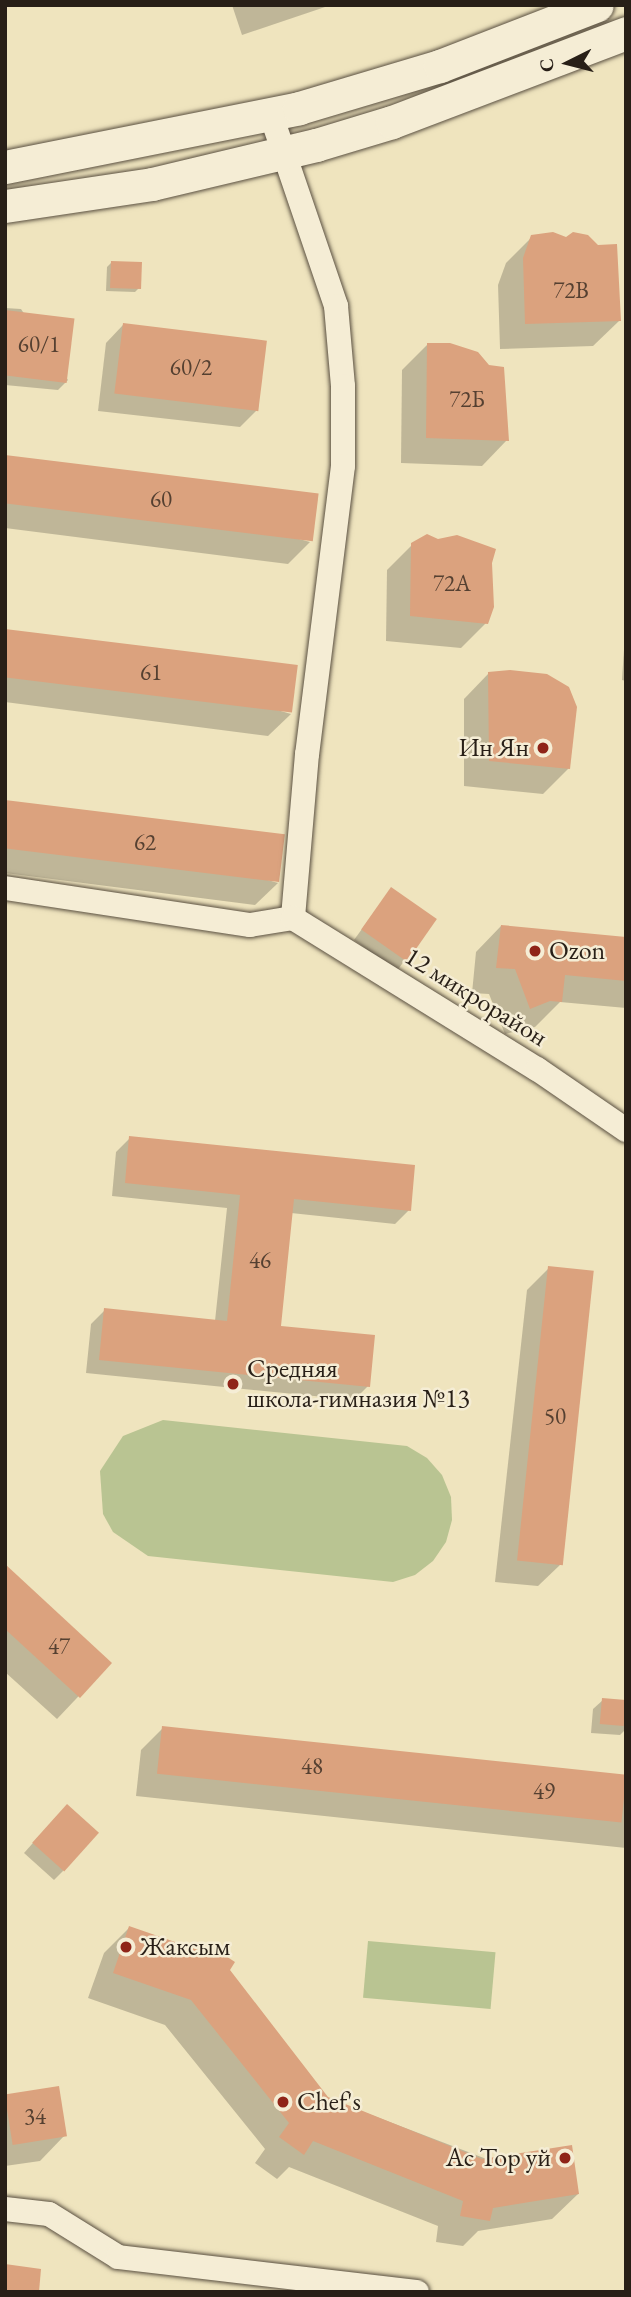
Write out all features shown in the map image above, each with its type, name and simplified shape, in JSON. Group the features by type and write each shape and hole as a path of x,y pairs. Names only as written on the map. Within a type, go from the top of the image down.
{"main road":[{"path":"5,167 271,115 440,66 597,5"},
{"path":"5,206 152,184 281,154 392,122 626,33"}],"street":[{"path":"5,888 250,925 293,918 305,768 344,466 343,386 336,306 281,154 271,115"},
{"name":"12 микрорайон","path":"293,918 537,1069 626,1130"},
{"path":"5,2209 48,2214 118,2257 417,2292"}],"green space":[{"path":"163,1420 407,1446 427,1458 442,1475 451,1497 452,1520 446,1542 433,1561 415,1575 393,1582 148,1556 113,1532 103,1514 100,1471 123,1436"},
{"path":"368,1941 496,1952 491,2009 363,1998"}],"building":[{"path":"553,232 566,237 573,232 588,235 598,245 617,244 621,321 525,324 523,258 531,235"},
{"path":"111,261 142,262 141,289 110,288"},
{"path":"5,310 74,319 67,383 5,375"},
{"path":"123,323 267,341 258,411 114,393"},
{"path":"427,343 450,343 478,352 489,365 504,367 509,441 426,438"},
{"path":"5,455 319,494 313,541 5,503"},
{"path":"427,534 438,539 457,535 496,549 492,563 494,607 488,624 410,616 411,543"},
{"path":"5,629 298,665 292,713 5,677"},
{"path":"510,670 547,674 569,687 577,707 570,769 489,761 488,672"},
{"path":"5,800 285,834 279,882 5,848"},
{"path":"391,887 437,919 407,962 361,930"},
{"path":"501,925 626,937 626,981 565,975 562,1002 550,1001 530,1009 515,969 496,968"},
{"path":"129,1136 415,1165 411,1211 294,1199 281,1326 375,1335 370,1387 99,1360 104,1308 227,1321 240,1195 125,1183"},
{"path":"548,1266 594,1271 563,1565 517,1560"},
{"path":"5,1564 112,1663 80,1698 5,1629"},
{"path":"602,1698 626,1700 624,1726 600,1724"},
{"path":"162,1726 626,1775 621,1823 157,1774"},
{"path":"67,1804 99,1833 64,1871 32,1843"},
{"path":"129,1926 201,1951 206,1943 235,1962 230,1970 328,2097 482,2159 572,2145 579,2194 493,2208 490,2221 460,2216 463,2201 313,2141 304,2155 279,2137 289,2123 191,2000 113,1973"},
{"path":"59,2086 67,2136 13,2145 5,2095"},
{"path":"5,2264 41,2269 39,2292 5,2292"}],"place":[{"name":"Ин Ян","path":"543,748"},
{"name":"Ozon","path":"535,951"},
{"name":"Средняя школа-гимназия №13","path":"233,1384"},
{"name":"Жаксым","path":"126,1947"},
{"name":"Chef's","path":"283,2102"},
{"name":"Ас Тор уй","path":"565,2158"}]}
